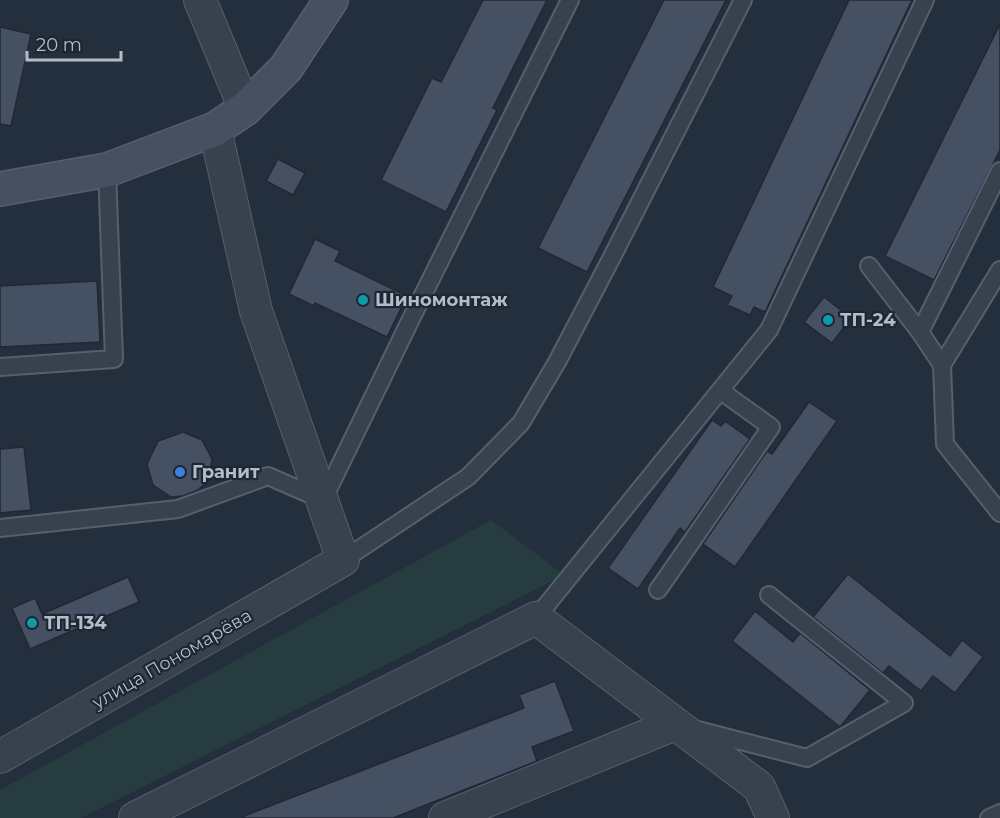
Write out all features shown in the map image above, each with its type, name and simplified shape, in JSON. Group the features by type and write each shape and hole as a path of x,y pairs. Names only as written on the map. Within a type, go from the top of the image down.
{"main road":[{"path":"0,189 107,170 215,129 245,109 286,68 331,0"}],"street":[{"path":"201,0 245,109"},
{"path":"215,129 256,311 343,560"},
{"name":"улица Пономарёва","path":"0,757 343,560"},
{"path":"135,818 536,618 759,787 773,818"},
{"path":"445,818 675,724"}],"lane":[{"path":"0,528 178,509 268,476 323,500 570,0"},
{"path":"343,560 468,477 521,423 557,363 743,0"},
{"path":"536,618 769,330 926,0"},
{"path":"0,367 114,359 107,170"},
{"path":"920,332 1000,171"},
{"path":"868,266 942,364 945,444 1000,513"},
{"path":"942,364 1000,270"},
{"path":"658,590 771,427 720,391"},
{"path":"675,724 807,758 904,703 769,595"},
{"path":"989,818 1000,813"}],"green space":[{"path":"491,520 564,575 81,818 0,818 0,790"}],"building":[{"path":"483,0 547,0 493,108 497,110 446,212 381,180 432,78 441,82"},
{"path":"664,0 726,0 587,272 538,248"},
{"path":"849,0 912,0 765,312 754,307 750,315 727,305 732,296 713,287"},
{"path":"1000,24 1000,150 934,280 885,256"},
{"path":"0,27 31,34 11,126 0,124"},
{"path":"278,159 305,173 293,195 266,181"},
{"name":"Шиномонтаж","path":"315,239 340,251 335,261 407,296 387,337 315,303 314,306 289,294"},
{"path":"97,281 100,342 0,347 0,286"},
{"name":"ТП-24","path":"824,297 851,318 832,343 804,322"},
{"path":"809,402 837,421 735,567 703,544 767,451 772,454"},
{"path":"712,420 721,426 725,421 750,439 685,532 680,528 638,589 608,568"},
{"name":"Гранит","path":"183,432 202,440 212,459 209,480 198,490 183,496 171,497 153,485 147,464 158,441"},
{"path":"24,447 31,510 0,513 0,449"},
{"path":"848,574 950,656 962,640 983,657 955,693 933,676 921,691 889,666 883,673 813,617"},
{"path":"128,577 139,602 30,649 12,608 35,598 42,614"},
{"path":"755,611 793,642 800,633 870,690 840,727 732,641"},
{"path":"555,681 574,731 532,747 537,761 393,818 245,818 244,816 524,708 519,695"}],"place":[{"name":"Шиномонтаж","path":"363,300"},
{"name":"ТП-24","path":"828,320"},
{"name":"Гранит","path":"180,472"},
{"name":"ТП-134","path":"32,623"}]}
